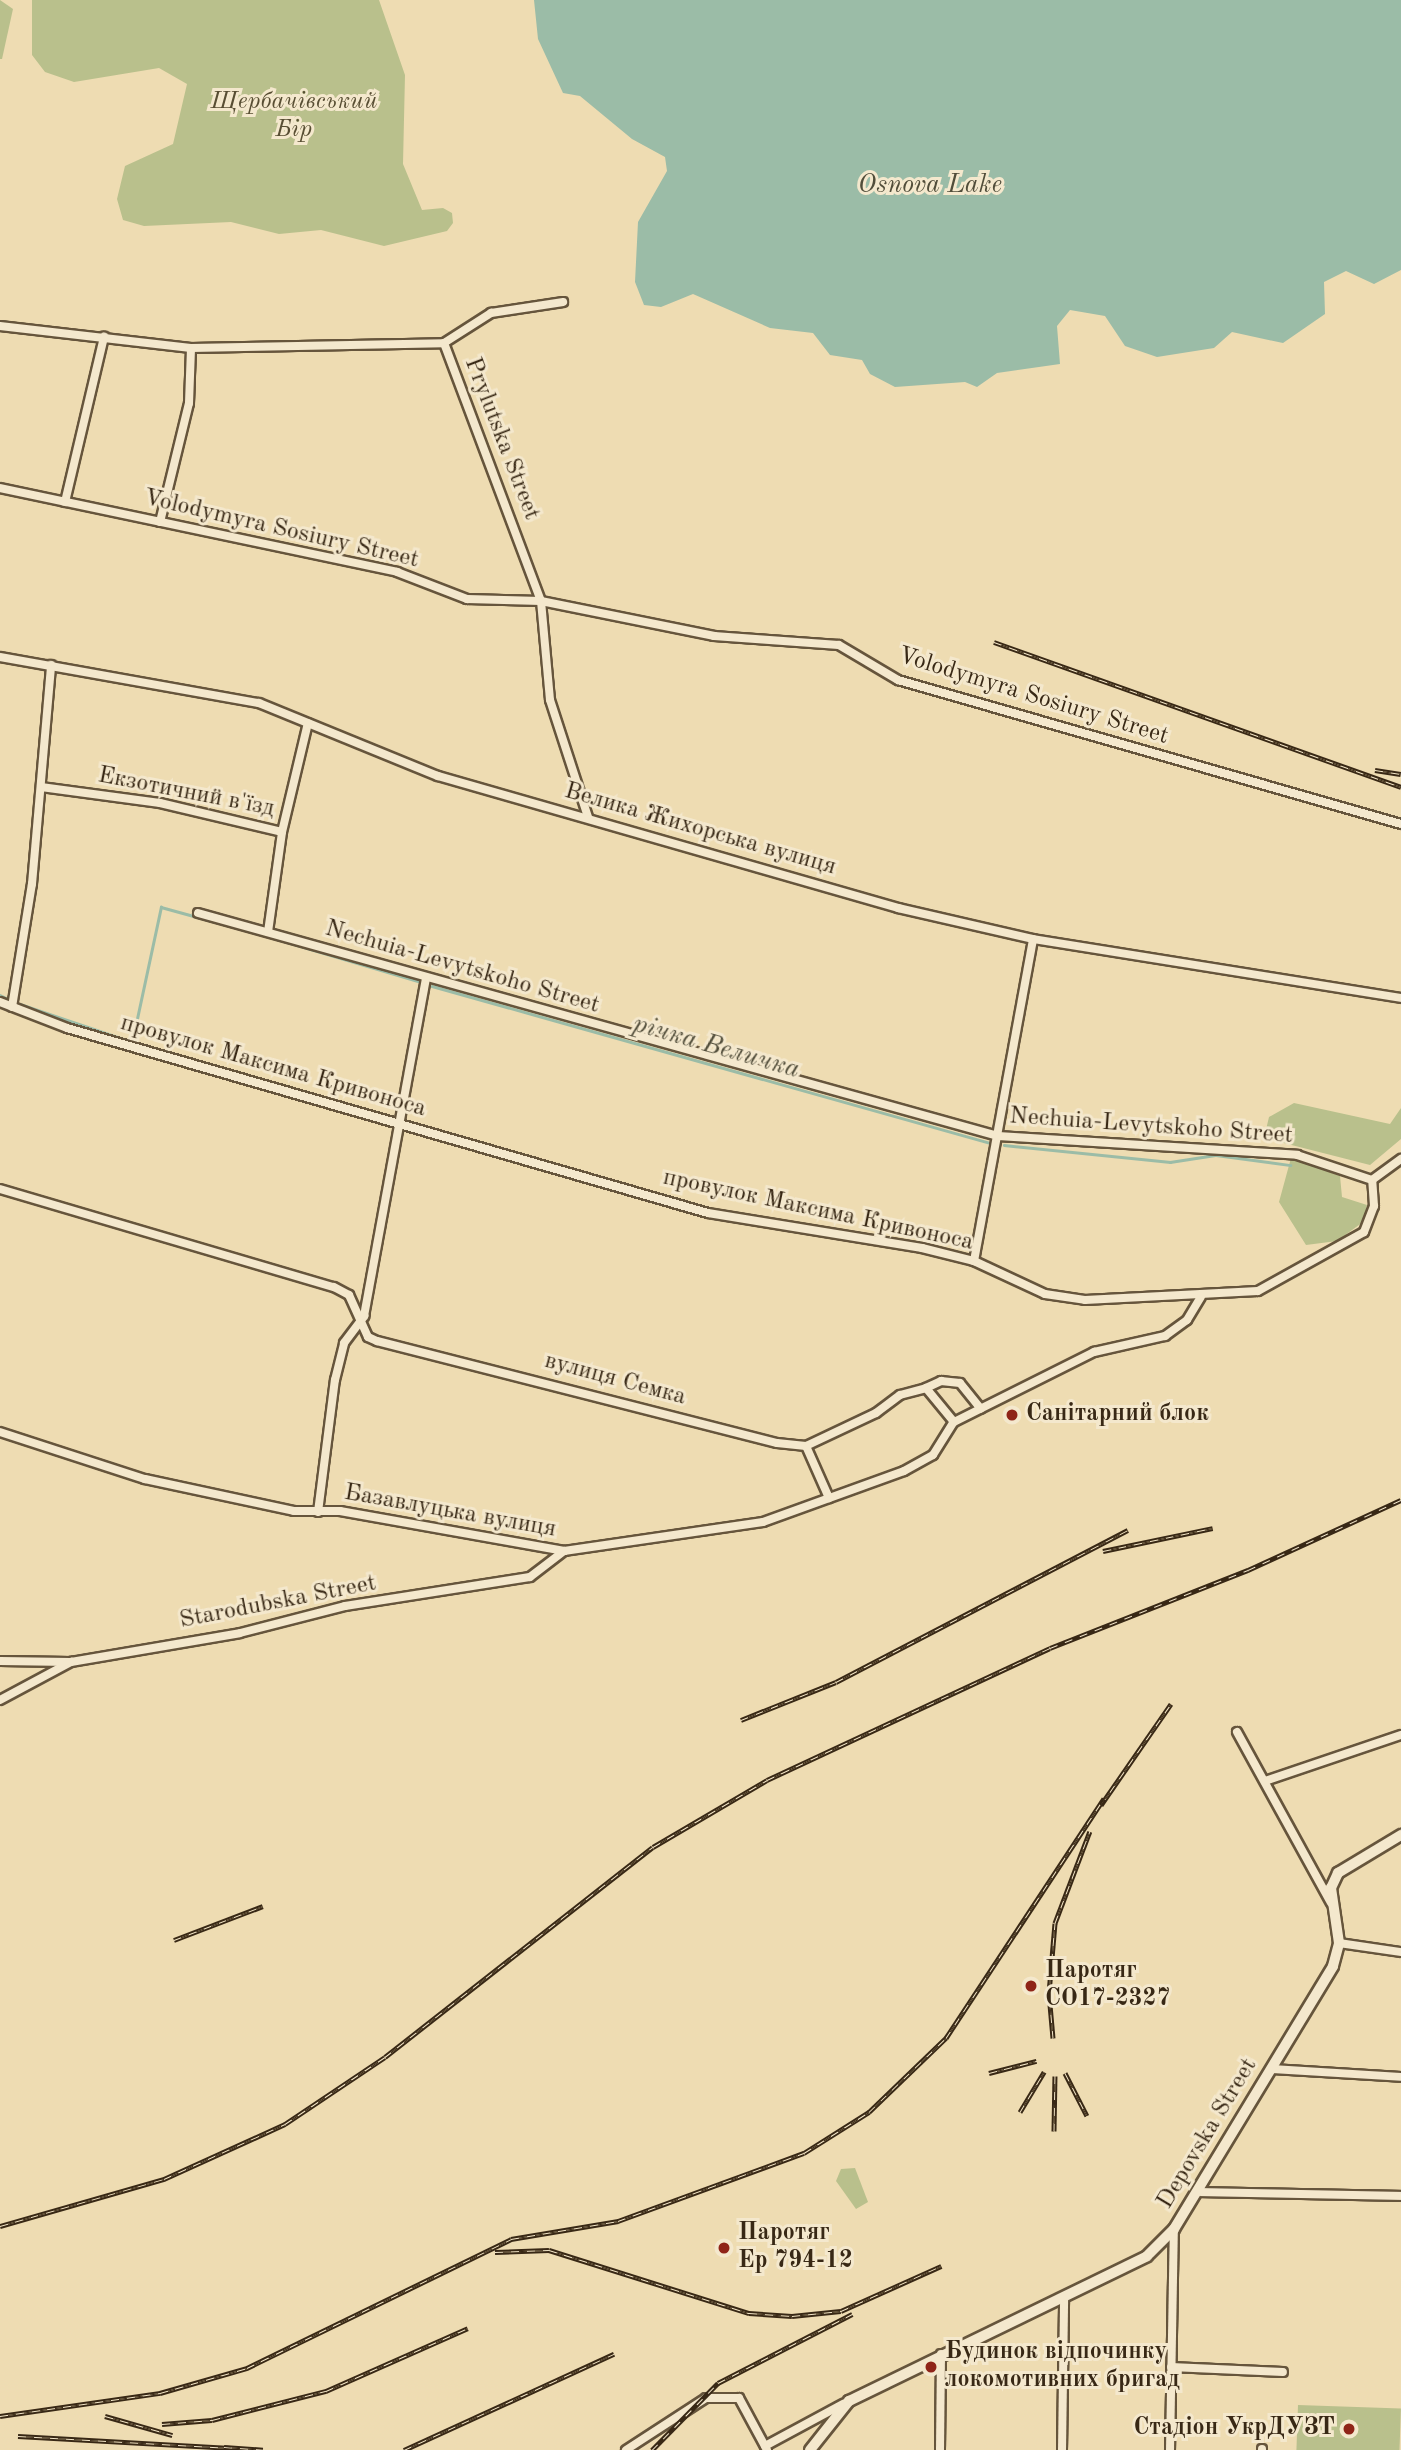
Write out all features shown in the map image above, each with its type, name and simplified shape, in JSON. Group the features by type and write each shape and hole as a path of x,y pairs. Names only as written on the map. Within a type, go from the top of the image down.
{"main road":[{"path":"1339,1943 1331,1903 1344,1867 1401,1835"},
{"name":"Depovska Street","path":"849,2402 941,2354 1064,2298 1147,2256 1174,2229 1201,2192 1333,1966 1339,1943"},
{"path":"810,2450 849,2402"}],"street":[{"path":"444,343 491,313 564,302"},
{"name":"Prylutska Street","path":"0,326 191,348 444,343 541,601 550,700 588,817"},
{"path":"65,502 104,337"},
{"path":"160,522 189,403 191,348"},
{"name":"Volodymyra Sosiury Street","path":"0,488 397,572 467,599 541,601 714,636 839,645 898,680 1401,824"},
{"name":"Велика Жихорська вулиця","path":"0,657 259,703 438,776 898,908 1033,939 1401,998"},
{"path":"12,1007 41,787 51,665"},
{"name":"Екзотичний в'їзд","path":"268,932 282,832 308,723"},
{"name":"Екзотичний в'їзд","path":"41,787 160,803 282,832"},
{"name":"Nechuia-Levytskoho Street","path":"198,913 998,1136 1297,1154 1372,1180"},
{"path":"974,1261 1033,939"},
{"path":"318,1512 338,1368 344,1343 364,1316 397,1123 426,978"},
{"name":"провулок Максима Кривоноса","path":"0,1002 397,1123 708,1213 974,1261 1058,1296 1201,1297 1258,1291 1364,1232 1374,1206 1372,1180"},
{"path":"1372,1180 1401,1159"},
{"name":"вулиця Семка","path":"0,1189 334,1287 364,1316 368,1337 377,1341 806,1446"},
{"path":"926,1388 954,1422 1094,1352 1165,1336 1188,1320 1201,1297"},
{"path":"829,1498 806,1446 876,1413 900,1395 941,1381 960,1383 981,1409"},
{"name":"Базавлуцька вулиця","path":"0,1432 145,1479 318,1512 564,1551 763,1522 920,1464 954,1422"},
{"name":"Starodubska Street","path":"0,1700 71,1662 240,1633 345,1606 530,1577 564,1551"},
{"path":"0,1661 71,1662"},
{"path":"1237,1732 1331,1903"},
{"path":"1265,1781 1401,1735"},
{"path":"1339,1943 1401,1952"},
{"path":"1272,2069 1401,2077"},
{"path":"1201,2192 1401,2196"},
{"path":"1170,2450 1174,2229"},
{"path":"1062,2450 1064,2298"},
{"path":"940,2450 941,2354"},
{"path":"1171,2367 1283,2372"},
{"path":"625,2450 706,2398 739,2398 766,2448 849,2402"}],"green space":[{"path":"0,0 13,9 2,59 0,59"},
{"name":"Щербачівський Бір","path":"32,0 379,0 405,75 403,164 422,210 443,208 452,213 453,223 447,231 384,246 321,230 279,234 231,222 144,226 123,220 117,199 125,166 173,144 187,84 159,68 74,82 45,72 32,55"},
{"path":"1294,1103 1390,1124 1401,1108 1401,1139 1370,1165 1264,1138 1269,1117"},
{"path":"1291,1158 1340,1176 1342,1197 1367,1205 1363,1222 1337,1241 1306,1245 1279,1202"},
{"path":"855,2168 868,2202 856,2209 836,2181 841,2169"},
{"name":"Стадіон УкрДУЗТ","path":"1298,2405 1401,2409 1399,2450 1296,2450"}],"water":[{"name":"Osnova Lake","path":"534,0 1401,0 1401,270 1374,284 1346,271 1324,282 1325,314 1283,343 1232,332 1214,348 1157,357 1125,346 1105,316 1070,310 1057,326 1060,364 997,373 977,387 965,382 895,387 870,374 862,360 830,355 813,333 770,328 693,294 661,307 644,305 635,282 638,222 667,171 665,157 632,139 580,96 563,93 538,39"}],"waterway":[{"name":"річка Величка","path":"20,1004 132,1042 161,907 230,926"},
{"name":"річка Величка","path":"270,937 418,981"},
{"name":"річка Величка","path":"432,986 990,1143"},
{"name":"річка Величка","path":"0,995 6,998"},
{"name":"річка Величка","path":"1004,1145 1170,1162 1216,1155 1290,1165"}],"railway":[{"path":"994,642 1401,787"},
{"path":"1375,770 1401,774"},
{"path":"0,2226 164,2179 285,2124 385,2057 653,1847 767,1780 1050,1648 1248,1570 1401,1500"},
{"path":"1103,1551 1213,1528"},
{"path":"741,1720 836,1682 1128,1530"},
{"path":"1101,1805 1171,1704"},
{"path":"0,2416 160,2393 247,2368 511,2239 618,2221 804,2153 869,2112 946,2038 1104,1798"},
{"path":"1053,2038 1049,1993 1055,1923 1090,1831"},
{"path":"174,1940 263,1906"},
{"path":"989,2073 1036,2061"},
{"path":"1020,2112 1044,2072"},
{"path":"1065,2073 1087,2116"},
{"path":"1054,2131 1055,2076"},
{"path":"495,2252 549,2250 749,2313 792,2316 841,2311 941,2266"},
{"path":"652,2450 718,2383 852,2314"},
{"path":"162,2424 212,2420 326,2391 468,2328"},
{"path":"404,2450 614,2354"},
{"path":"105,2416 172,2435"},
{"path":"18,2436 231,2448"},
{"path":"224,2447 263,2450"}],"place":[{"name":"Санітарний блок","path":"1012,1415"},
{"name":"Паротяг СО17-2327","path":"1031,1986"},
{"name":"Паротяг Ер 794-12","path":"724,2248"},
{"name":"Будинок відпочинку локомотивних бригад","path":"931,2367"},
{"name":"Стадіон УкрДУЗТ","path":"1349,2429"}]}
